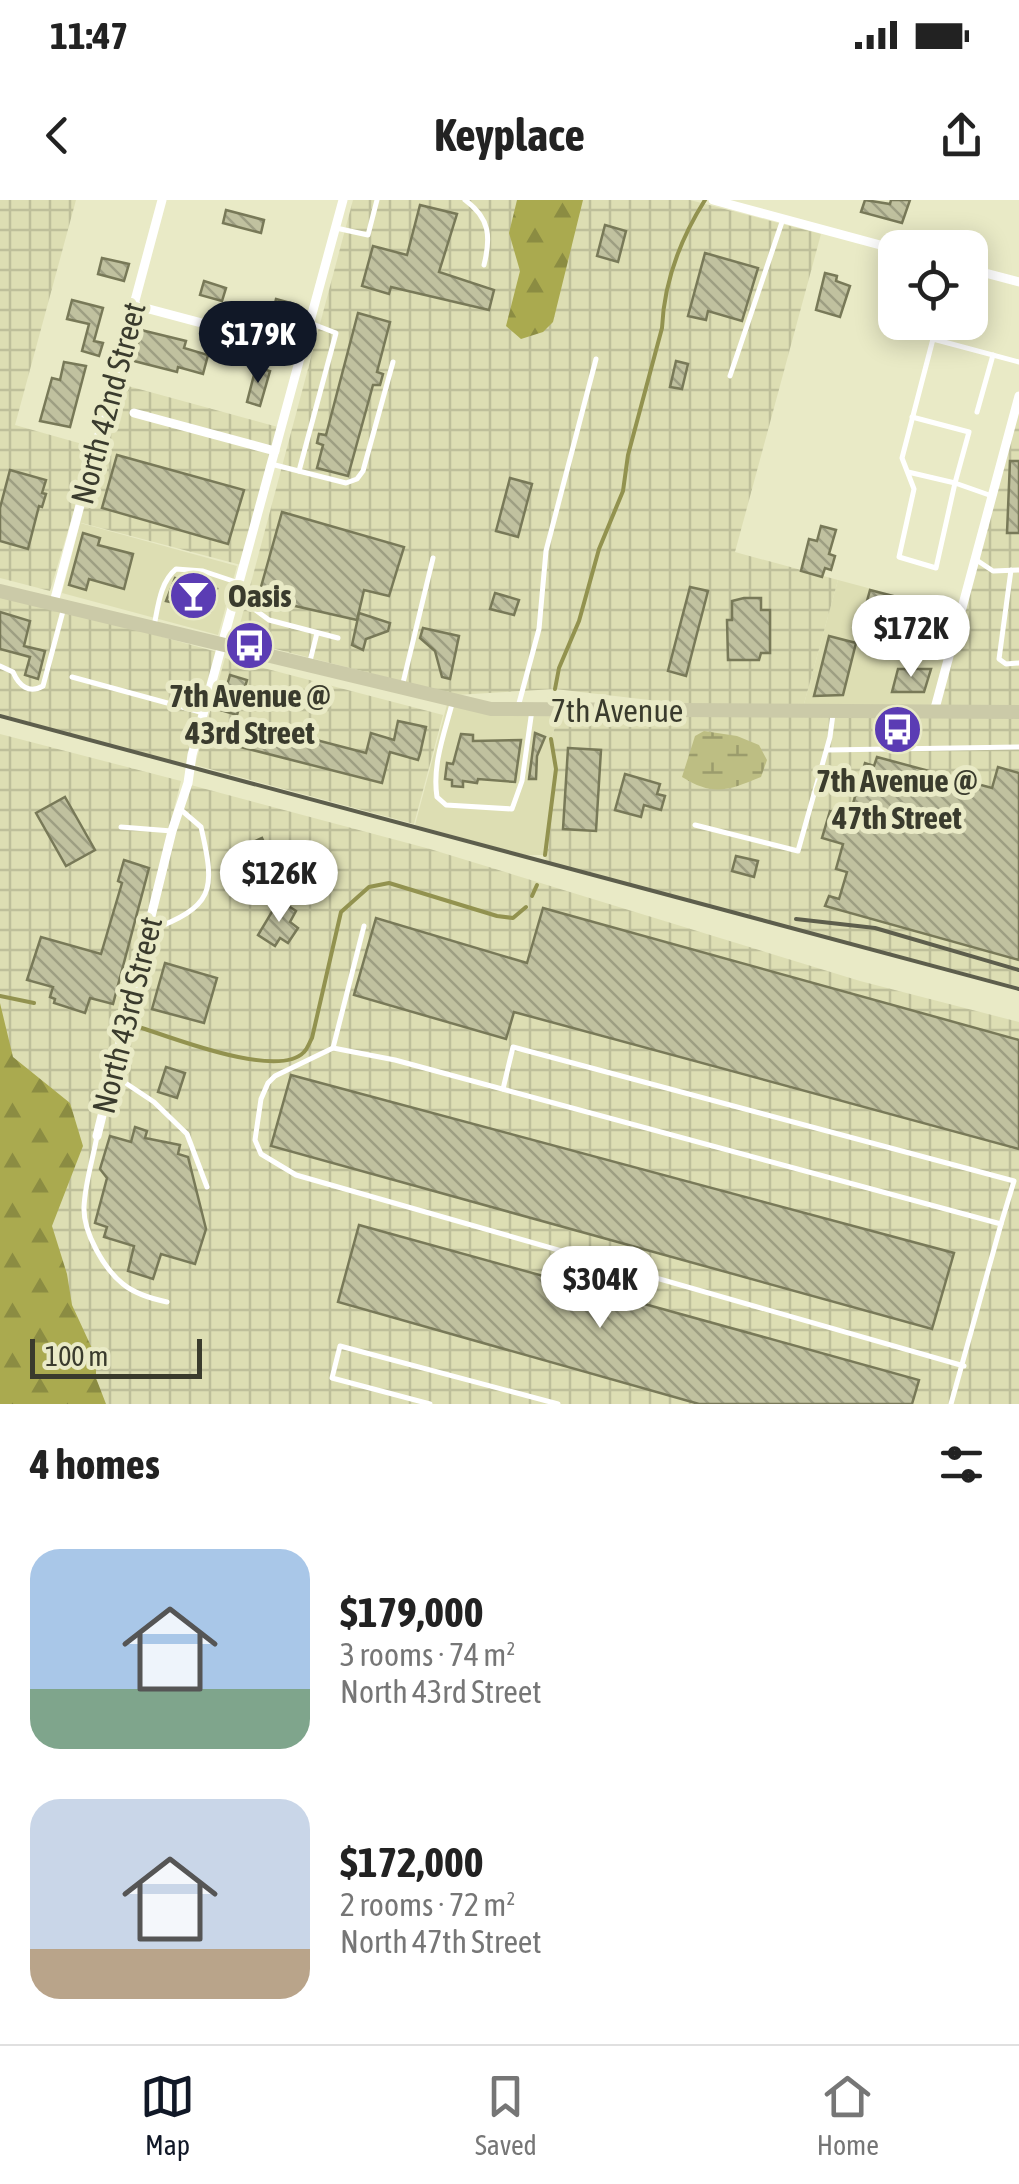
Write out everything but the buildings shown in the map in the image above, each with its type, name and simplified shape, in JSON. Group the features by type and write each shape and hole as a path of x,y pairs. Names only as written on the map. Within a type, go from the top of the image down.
{"street":[{"name":"North 42nd Street","path":"59,607 162,200"},
{"name":"North 43rd Street","path":"97,1136 172,831 343,200"},
{"path":"713,200 878,244"},
{"path":"988,274 1019,282"},
{"path":"134,305 302,350"},
{"path":"934,712 1019,396"},
{"path":"134,413 275,450"},
{"name":"7th Avenue","path":"0,592 491,710 1019,712"}],"lane":[{"path":"336,228 368,235 377,200"},
{"path":"465,200 486,219 490,242 484,265"},
{"path":"730,376 783,219"},
{"path":"299,472 336,333 310,323"},
{"path":"912,417 969,432 936,568 900,557 914,489 902,458 912,417 933,339 1019,362"},
{"path":"977,412 992,356"},
{"path":"453,701 436,775 438,797 446,804 512,809 522,781 525,710 539,629 546,551 596,359"},
{"path":"271,464 346,483 357,480 363,471 392,362"},
{"path":"908,472 992,496"},
{"path":"402,690 433,558"},
{"path":"975,559 993,572 1015,570 999,659 1006,664 1019,663"},
{"path":"153,629 163,587 176,569 202,571 239,583"},
{"path":"233,603 254,608 269,620 338,638"},
{"path":"0,666 13,672 24,688 36,690 43,686 59,607"},
{"path":"308,668 317,632"},
{"path":"72,678 204,712"},
{"path":"695,825 798,852 834,711"},
{"path":"827,750 1019,747"},
{"path":"148,931 195,908 207,894 210,878 201,827 180,809"},
{"path":"121,826 172,831"},
{"path":"333,1048 364,926"},
{"path":"502,1089 513,1047 1014,1181 951,1404"},
{"path":"964,1366 296,1175 260,1154 255,1125 261,1099 276,1076 333,1048 395,1060 1001,1224"},
{"path":"112,1074 154,1102 188,1134 207,1187"},
{"path":"97,1136 84,1210 86,1226 105,1263 123,1284 167,1302"},
{"path":"430,1404 332,1378 340,1346 558,1404"}],"shaded area":[{"path":"0,200 76,200 15,425 93,447 50,591 0,578"},
{"path":"353,200 690,200 821,234 735,552 838,580 802,711 1019,713 1019,987 545,862 556,770 551,739 560,712 709,707 555,689 456,695 236,639"},
{"path":"117,383 278,427 241,565 78,522"},
{"path":"1019,408 1019,708 936,708"},
{"path":"80,523 237,566 218,635 62,593"},
{"path":"838,580 958,612 933,711 802,711"},
{"path":"0,592 217,652 188,766 0,714"},
{"path":"225,658 443,715 414,824 195,765"},
{"path":"448,701 560,712 551,739 556,770 545,855 525,855 415,825"},
{"path":"0,734 181,781 125,1005 187,784 430,849 860,981 1019,1022 1019,1404 87,1404 0,1135"}],"green space":[{"path":"517,200 583,200 553,322 543,332 521,339 506,326 520,271 509,233"},
{"path":"704,731 737,736 759,745 767,760 761,777 713,789 682,777 695,736"},
{"path":"0,1003 13,1057 70,1103 83,1146 52,1226 72,1305 96,1357 96,1378 106,1404 0,1404"}],"waterway":[{"path":"555,689 599,549 623,491 670,278 681,245 705,200"},
{"path":"545,855 556,769 551,739"},
{"path":"139,1027 224,1054 272,1061 291,1059 304,1052 312,1038 341,912 369,887 389,883 497,916 513,918 526,907"},
{"path":"532,896 537,885"},
{"path":"0,996 34,1003"}],"railway":[{"path":"0,716 1019,989"},
{"path":"796,919 875,928 1019,970"}],"place":[{"name":"Oasis","path":"193,595"},
{"name":"7th Avenue @ 43rd Street","path":"250,645"},
{"name":"7th Avenue @ 47th Street","path":"897,730"}]}
